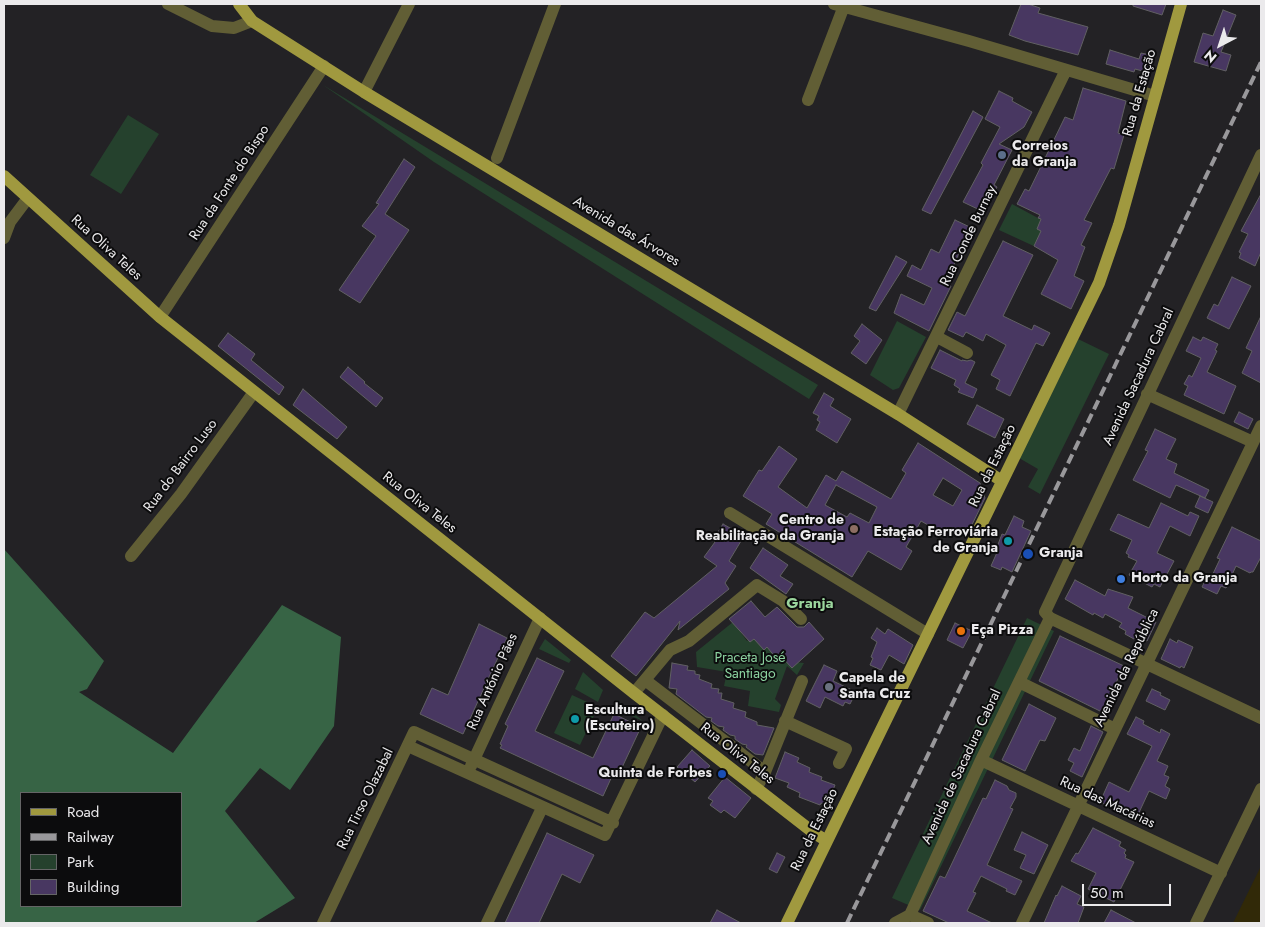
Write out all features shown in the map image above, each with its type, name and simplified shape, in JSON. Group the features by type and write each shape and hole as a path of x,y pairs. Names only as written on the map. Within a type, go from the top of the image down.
{"main road":[{"name":"Avenida das Árvores","path":"239,4 252,21 364,92 898,414 1002,481"},
{"name":"Rua da Estação","path":"787,923 1099,283 1119,225 1181,4"},
{"name":"Rua Oliva Teles","path":"4,176 160,317 756,789 827,841"}],"street":[{"path":"168,4 212,26 234,28 252,21"},
{"path":"364,92 409,4"},
{"path":"497,158 555,4"},
{"path":"808,100 839,5 1155,96"},
{"name":"Rua da Fonte do Bispo","path":"160,317 324,66"},
{"name":"Rua Conde Burnay","path":"898,414 1066,70"},
{"name":"Avenida Sacadura Cabral","path":"1048,615 1147,394 1261,155"},
{"path":"4,238 10,222 28,198"},
{"path":"937,337 967,353"},
{"name":"Rua do Bairro Luso","path":"131,556 181,494 254,392"},
{"path":"1147,394 1253,442"},
{"name":"Avenida da República","path":"1022,923 1261,426"},
{"path":"730,513 928,634"},
{"path":"634,693 670,650 689,640 757,585 783,601 801,619"},
{"path":"1048,615 1261,718"},
{"name":"Avenida de Sacadura Cabral","path":"910,915 1019,682 1048,615"},
{"name":"Rua António Pães","path":"474,760 540,618"},
{"path":"645,680 765,772"},
{"path":"756,789 765,772 784,721 802,681"},
{"path":"1019,682 1115,729"},
{"path":"408,746 414,732 613,823 663,715"},
{"path":"784,721 846,749 839,764"},
{"name":"Rua Tirso Olazabal","path":"323,923 408,746 468,772 542,808 606,835 613,823"},
{"path":"468,772 474,760"},
{"name":"Rua das Macárias","path":"981,760 1221,873"},
{"path":"1196,923 1261,790"},
{"path":"487,923 542,808"},
{"path":"895,923 910,915 928,923"}],"green space":[{"path":"323,85 818,385 809,399 434,162"},
{"path":"128,115 159,134 121,194 90,175"},
{"path":"1012,204 1049,224 1038,248 999,230"},
{"path":"897,321 926,337 899,388 893,390 870,375"},
{"path":"1078,339 1109,354 1040,494 1028,487 1038,469 1019,458"},
{"path":"4,549 104,661 87,689 79,692 173,753 282,605 341,637 334,726 290,790 260,768 225,811 295,898 254,923 4,923"},
{"path":"1027,618 1054,631 920,910 892,898"},
{"name":"Praceta José Santiago","path":"733,622 747,641 755,635 793,662 804,663 797,675 787,666 775,699 781,705 779,712 748,706 750,691 724,686 727,672 697,667 696,652"},
{"path":"545,639 571,660 569,663 539,649"},
{"path":"583,672 603,690 598,702 575,689"},
{"path":"572,695 598,707 580,745 554,733"},
{"path":"617,700 643,721 613,708"}],"sand":[{"path":"1261,866 1261,923 1233,923"}],"building":[{"path":"1021,4 1040,8 1038,13 1088,27 1078,55 1009,35"},
{"path":"1133,4 1166,4 1162,15 1133,6"},
{"path":"1223,10 1236,15 1221,52 1231,55 1226,71 1194,62 1203,33 1213,36"},
{"path":"1110,50 1139,59 1141,53 1155,56 1150,73 1135,69 1134,72 1106,64"},
{"path":"1083,88 1126,101 1118,133 1124,135 1114,169 1111,168 1084,220 1092,223 1081,245 1085,247 1074,276 1084,281 1071,309 1041,294 1058,260 1034,246 1041,231 1037,229 1041,219 1038,218 1040,215 1017,204 1025,189 1029,191 1065,117 1073,120"},
{"path":"999,91 1013,98 1012,101 1032,112 1024,127 999,144 1012,150 994,185 997,187 984,212 963,202 983,165 981,163 1000,127 985,119"},
{"path":"973,111 983,117 931,214 922,210"},
{"path":"404,159 415,167 385,214 409,230 360,303 339,290 376,236 362,226 379,204 376,203"},
{"path":"1261,194 1261,252 1255,266 1239,258 1241,253 1239,252 1248,234 1241,231"},
{"path":"955,220 974,229 962,255 959,253 946,283 951,286 929,331 894,313 901,294 924,305 932,288 907,276 912,265 921,270 931,249 939,253"},
{"path":"1003,241 1033,255 1003,316 1032,330 1034,325 1050,333 1043,346 1036,343 1010,396 996,389 1000,380 991,375 1006,345 986,334 983,341 966,332 963,337 948,330 957,312 965,316"},
{"path":"896,256 907,262 876,311 869,308"},
{"path":"1232,277 1251,286 1229,329 1207,318 1214,304 1218,306"},
{"path":"1261,316 1261,383 1242,373 1252,351 1246,348"},
{"path":"862,324 882,340 866,364 851,353 860,341 854,336"},
{"path":"228,333 255,354 251,360 284,387 279,395 218,346"},
{"path":"1193,337 1201,341 1203,337 1218,344 1215,350 1217,351 1207,372 1236,386 1224,414 1184,395 1188,386 1184,384 1189,375 1192,377 1201,358 1186,351"},
{"path":"940,350 962,361 971,360 975,362 965,383 977,389 973,398 958,392 960,389 954,385 956,380 931,368"},
{"path":"348,367 383,398 376,407 340,377"},
{"path":"303,389 347,427 337,439 293,405"},
{"path":"824,393 834,399 830,406 851,419 837,443 816,430 820,422 817,420 819,416 813,413"},
{"path":"977,405 1004,419 995,438 967,424"},
{"path":"1239,412 1253,419 1248,429 1234,422"},
{"path":"1155,429 1176,439 1166,459 1177,464 1174,473 1209,490 1205,498 1176,485 1170,498 1133,480 1148,451 1145,450"},
{"path":"918,443 980,483 985,498 966,537 952,530 949,537 921,521 906,547 912,551 901,570 868,551 852,577 766,524 772,514 743,496 759,470 762,471 779,446 797,459 778,487 807,508 826,475 836,481 842,471 891,499 906,473 902,470","holes":["943,478 962,490 953,506 933,495","836,485 877,507 869,523 850,513 847,517 825,505"]},
{"path":"1200,496 1213,502 1208,513 1195,507"},
{"path":"1161,503 1188,516 1190,512 1199,516 1190,536 1170,526 1157,553 1174,561 1160,587 1154,584 1152,587 1129,575 1137,561 1128,557 1129,555 1126,553 1132,540 1110,530 1118,514 1149,528"},
{"name":"Estação Ferroviária de Granja","path":"1014,516 1024,521 1022,527 1031,531 1012,572 1002,567 1001,570 991,566 999,548 997,547 1002,534 1005,535"},
{"path":"723,524 744,536 729,561 736,566 725,583 729,589 678,630 680,621 636,676 611,656 645,612 654,618 717,566 704,557 715,542 713,540"},
{"path":"1232,527 1261,541 1261,557 1253,572 1250,573 1236,566 1226,588 1221,586 1217,594 1202,587 1207,577 1211,578 1220,559 1217,558"},
{"path":"763,548 788,565 780,576 793,584 786,594 750,568"},
{"path":"1075,580 1105,596 1108,589 1133,597 1128,608 1156,622 1147,641 1136,636 1134,639 1125,634 1126,631 1119,627 1122,623 1105,614 1103,618 1094,613 1093,615 1065,599"},
{"path":"751,601 765,617 777,607 797,627 804,627 809,622 824,639 792,668 780,655 776,658 767,647 764,650 754,639 750,642 729,619"},
{"path":"955,623 972,631 963,648 947,640"},
{"path":"479,624 507,638 463,734 420,714 432,688 448,695"},
{"path":"877,628 885,634 888,629 913,645 904,664 889,655 881,670 870,665 877,642 871,638"},
{"path":"1060,636 1124,666 1102,712 1039,681"},
{"path":"1170,639 1177,643 1178,640 1193,647 1184,668 1161,659"},
{"path":"537,658 564,671 535,731 593,758 614,714 641,727 618,776 613,774 603,796 500,748 508,726 505,724"},
{"path":"672,663 688,666 687,670 695,671 695,674 700,675 699,679 712,684 711,688 719,689 718,693 722,693 721,699 734,703 733,708 746,712 745,717 757,722 757,725 774,728 763,755 755,754 746,747 747,745 735,739 735,736 723,730 724,727 718,726 711,721 712,718 706,717 676,694 677,689 669,688"},
{"name":"Capela de Santa Cruz","path":"824,665 837,671 833,681 856,692 850,704 845,702 843,706 825,697 820,708 806,701"},
{"path":"1152,689 1170,700 1165,710 1146,701"},
{"path":"1029,704 1056,718 1045,741 1040,740 1025,771 1002,760"},
{"path":"1136,717 1144,721 1143,724 1160,733 1161,729 1170,734 1157,761 1168,766 1164,775 1169,777 1165,786 1170,789 1166,799 1149,791 1136,819 1100,802 1109,782 1129,792 1152,746 1127,734"},
{"path":"1091,726 1103,732 1082,777 1070,771 1074,763 1068,760 1074,748 1080,751"},
{"path":"692,750 710,766 695,782 677,767"},
{"path":"785,752 799,758 797,762 810,768 809,772 822,777 821,780 835,785 827,805 821,803 820,805 799,797 800,793 787,787 789,783 775,778"},
{"path":"725,777 751,798 735,818 724,810 721,813 710,805 713,801 708,798"},
{"path":"995,780 1016,793 1016,797 1010,808 1013,809 987,865 1022,881 1015,895 981,876 973,892 976,893 967,911 992,923 949,923 923,911 940,876 945,878 983,798 986,799"},
{"path":"1093,828 1121,842 1119,846 1126,850 1124,853 1126,855 1125,858 1134,862 1114,902 1088,889 1096,873 1071,861 1076,853 1078,854"},
{"path":"1022,832 1048,845 1034,874 1020,868 1026,855 1014,850"},
{"path":"547,833 594,855 580,883 562,874 539,923 505,923"},
{"path":"777,853 785,857 777,873 769,869"},
{"path":"1062,886 1081,896 1077,904 1084,907 1078,923 1044,923 1056,895"},
{"path":"717,910 741,923 710,923"},
{"path":"1111,910 1136,923 1104,923"}],"railway":[{"path":"847,923 1261,62"}],"place":[{"name":"Correios da Granja","path":"1002,155"},
{"name":"Centro de Reabilitação da Granja","path":"854,529"},
{"name":"Estação Ferroviária de Granja","path":"1008,541"},
{"name":"Granja","path":"1028,554"},
{"name":"Horto da Granja","path":"1121,579"},
{"name":"Eça Pizza","path":"961,631"},
{"name":"Capela de Santa Cruz","path":"829,687"},
{"name":"Escultura (Escuteiro)","path":"575,719"},
{"name":"Quinta de Forbes","path":"722,774"}],"district":[{"name":"Granja","path":"810,604"}]}
